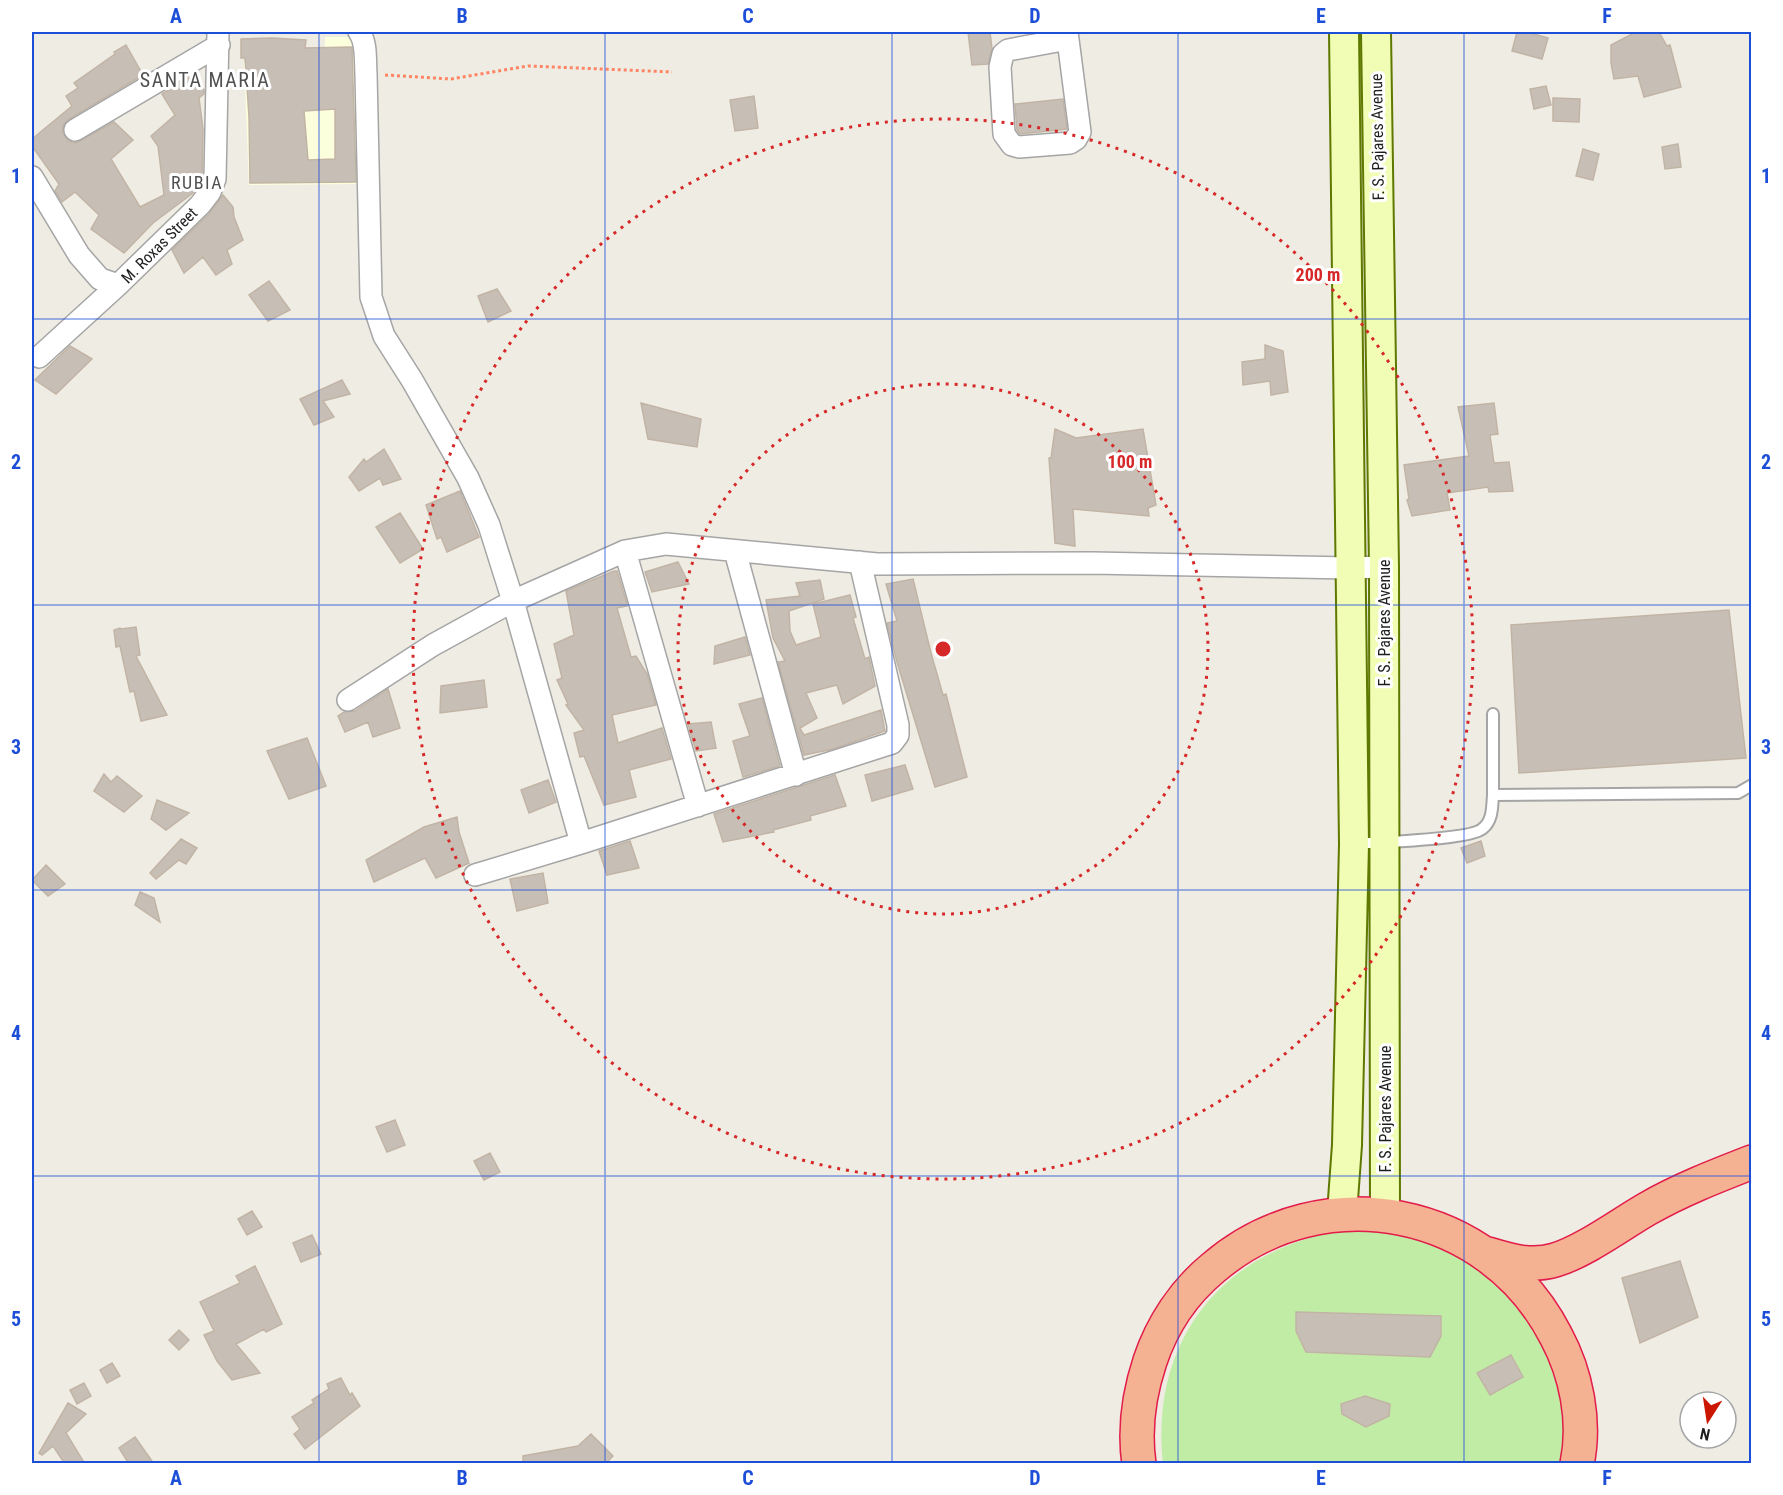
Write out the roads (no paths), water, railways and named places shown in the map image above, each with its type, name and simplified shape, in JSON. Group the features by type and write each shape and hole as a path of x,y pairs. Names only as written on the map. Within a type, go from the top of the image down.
{"highway":[{"path":"1486,1254 1519,1263 1556,1260 1574,1252 1650,1207 1697,1184 1752,1162"},
{"path":"1139,1464 1137,1421 1143,1382 1155,1344 1175,1309 1200,1279 1230,1253 1265,1233 1303,1220 1342,1213 1385,1215 1438,1228 1486,1254 1510,1273 1548,1319 1571,1372 1580,1430 1578,1464"},
{"path":"1548,1319 1548,1299 1553,1283 1558,1272 1574,1252"}],"main road":[{"name":"F. S. Pajares Avenue","path":"1342,1213 1347,1145 1354,843 1344,32"},
{"name":"F. S. Pajares Avenue","path":"1376,32 1384,567 1385,1215"},
{"path":"1348,374 1381,373"}],"street":[{"path":"361,33 366,74 371,297 384,336 468,478 489,525 513,601 581,843"},
{"path":"1068,35 1080,132 1070,143 1019,147 1012,145 1004,134 1000,67 1004,54 1008,50 1068,35"},
{"path":"75,130 218,38"},
{"name":"M. Roxas Street","path":"39,357 118,285 200,205 210,192 215,179 218,38"},
{"path":"32,177 79,255 100,279 118,285"},
{"path":"348,700 433,645 513,601 625,551 666,544 860,562 1384,567"},
{"path":"625,551 698,806"},
{"path":"735,551 796,775"},
{"path":"474,874 581,843 892,743 898,735 898,725 860,562"}],"lane":[{"path":"1354,843 1472,834 1482,829 1491,819 1494,714"},
{"path":"1493,795 1738,793 1752,785"}],"district":[{"name":"SANTA MARIA","path":"205,80"},
{"name":"RUBIA","path":"197,183"}]}
